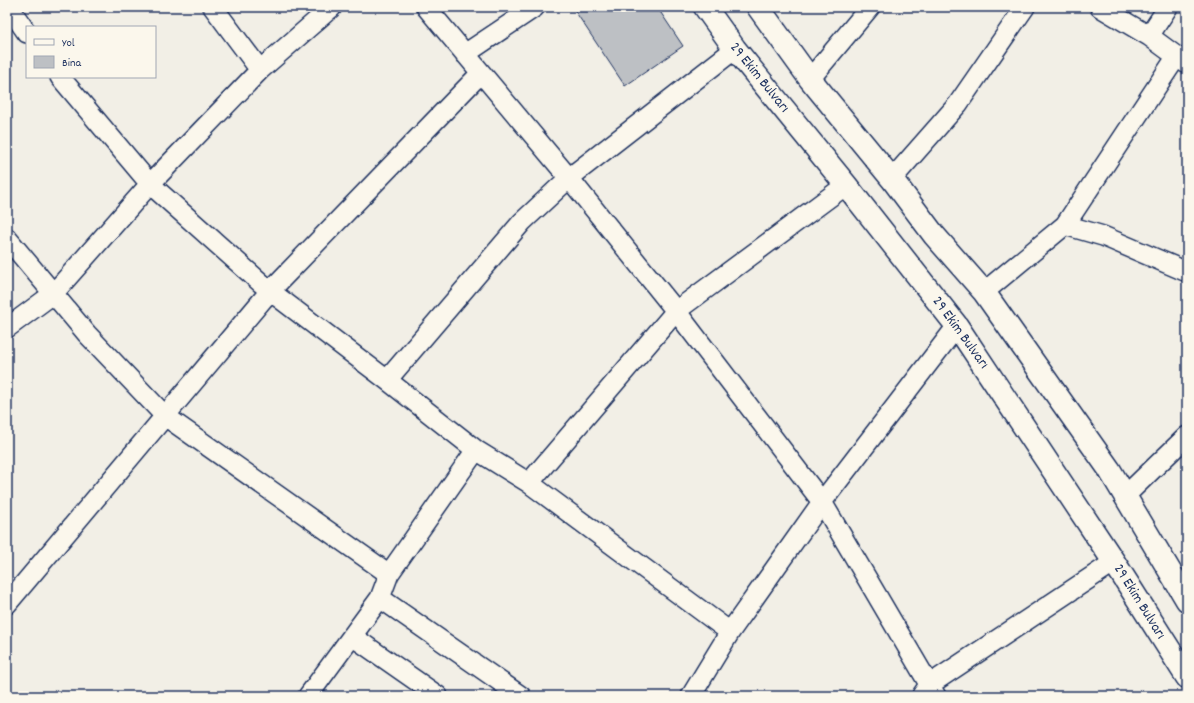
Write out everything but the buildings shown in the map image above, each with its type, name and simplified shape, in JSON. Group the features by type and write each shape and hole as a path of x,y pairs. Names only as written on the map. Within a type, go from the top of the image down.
{"main road":[{"name":"29 Ekim Bulvarı","path":"705,7 735,49 958,326 1114,562 1187,678"},
{"path":"758,7 810,79 892,179 934,235 984,292 1109,469 1187,600"}],"street":[{"path":"9,7 26,32"},
{"path":"213,7 260,70"},
{"path":"7,328 53,294 150,184 260,70 332,7"},
{"path":"426,7 569,178 676,311 822,502 929,692 1114,562"},
{"path":"465,54 535,7"},
{"path":"810,79 870,7"},
{"path":"892,179 958,104 1025,7"},
{"path":"984,292 1066,225 1182,60 1148,36 1100,7"},
{"path":"1148,36 1168,7"},
{"path":"387,380 522,222 569,178 735,49"},
{"path":"9,596 165,416 270,291 481,73"},
{"path":"61,78 150,184 270,291 476,450 529,483 730,632"},
{"path":"529,483 676,311 846,185"},
{"path":"1066,225 1103,236 1187,272"},
{"path":"7,238 87,334 165,416 389,574"},
{"path":"691,696 730,632 822,502 958,326"},
{"path":"1125,496 1187,436"},
{"path":"308,696 380,598 389,574 476,450"},
{"path":"380,598 514,694"},
{"path":"352,636 438,696"}]}
